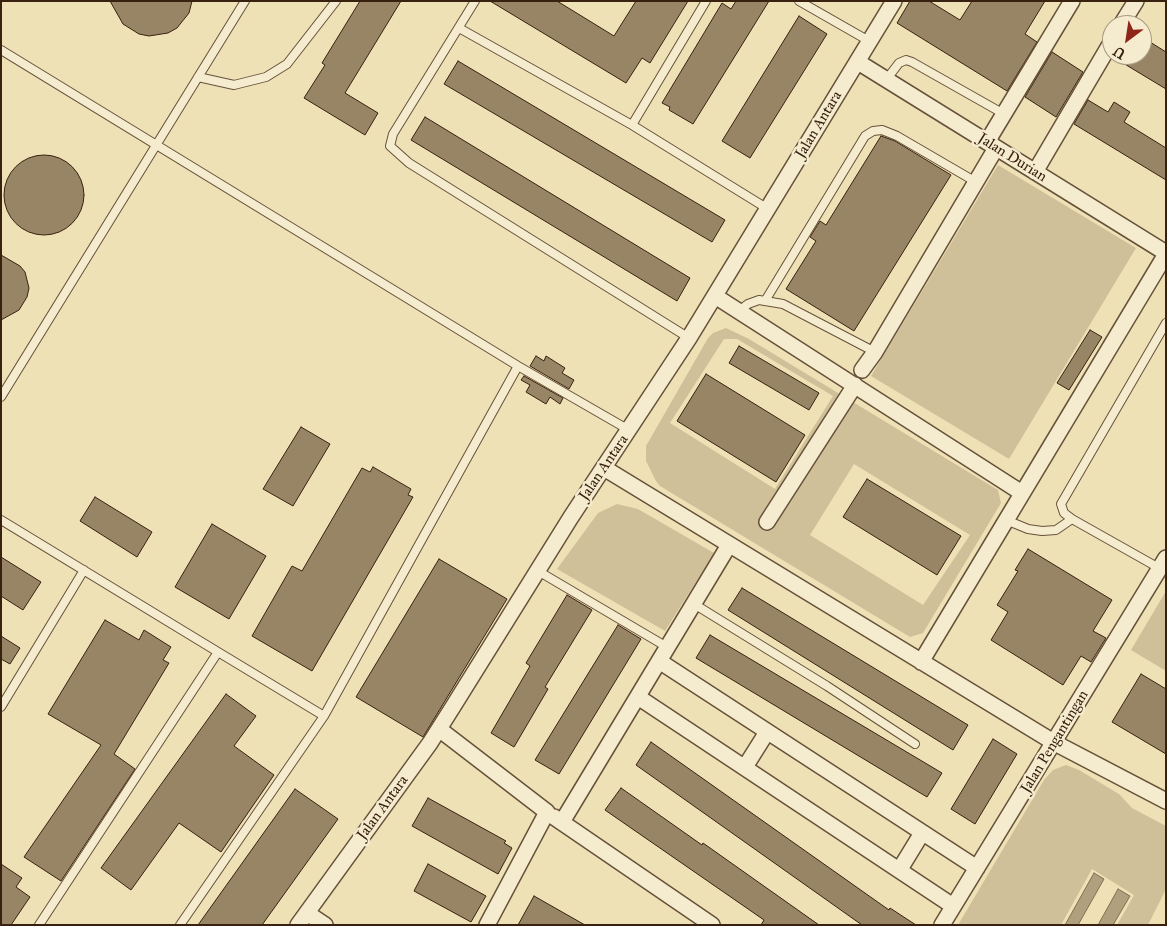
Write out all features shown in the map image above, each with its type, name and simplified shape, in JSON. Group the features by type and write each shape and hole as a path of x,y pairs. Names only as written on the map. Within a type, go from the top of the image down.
{"street":[{"name":"Jalan Antara","path":"303,919 439,729 538,571 689,338 894,1"},
{"path":"862,370 875,352 976,182 1004,114 1072,1"},
{"path":"1128,15 1136,1"},
{"path":"1034,172 1102,58"},
{"name":"Jalan Durian","path":"858,62 1166,253"},
{"path":"921,662 1022,493 1161,273 1166,253"},
{"path":"715,296 1022,493"},
{"path":"768,522 855,385"},
{"path":"604,468 1054,743 1166,802"},
{"path":"562,822 729,545"},
{"name":"Jalan Pengantingan","path":"942,925 1163,563"},
{"path":"659,662 977,868"},
{"path":"638,697 953,906"},
{"path":"439,729 547,812 712,925"},
{"path":"745,767 767,732"},
{"path":"486,925 547,812"},
{"path":"900,870 922,833"},
{"path":"303,919 326,925"}],"lane":[{"path":"1,396 245,1"},
{"path":"198,77 234,85 266,77 287,64 336,1"},
{"path":"476,1 393,134 390,146 409,163 689,338"},
{"path":"632,125 706,1"},
{"path":"799,1 869,41"},
{"path":"459,28 632,125 768,209"},
{"path":"1,50 158,144 518,366 629,430"},
{"path":"886,80 899,63 906,60 1004,114"},
{"path":"765,301 865,136 873,131 882,130 897,136 976,182"},
{"path":"739,312 748,304 765,301 783,304 875,352"},
{"path":"1163,563 1072,519 1064,513 1061,504 1166,323"},
{"path":"180,925 324,716 518,366"},
{"path":"1006,520 1028,530 1042,531 1056,530 1072,519"},
{"path":"1,520 324,716"},
{"path":"1,707 84,570"},
{"path":"538,571 668,647"},
{"path":"694,604 827,686 915,744"},
{"path":"39,925 218,652"}],"shaded area":[{"path":"998,165 1136,248 1009,459 871,376"},
{"path":"726,328 749,339 998,490 1001,503 923,633 910,637 660,486 656,481 646,461 646,446 708,338 713,333","holes":["724,339 737,339 833,396 775,489 670,423","854,464 970,535 923,605 810,535"]},
{"path":"617,504 638,509 714,553 665,631 557,569 598,513"},
{"path":"1166,591 1166,671 1131,650"},
{"path":"1066,765 1079,770 1119,794 1132,808 1166,826 1166,889 1148,925 1117,925 1134,895 1092,869 1061,925 958,925 1044,780 1053,770"},
{"path":"1094,873 1104,879 1078,925 1065,925"},
{"path":"1118,889 1130,896 1113,925 1098,925"}],"building":[{"path":"110,1 192,1 189,13 177,28 168,33 149,36 139,34 123,24"},
{"path":"360,1 401,1 345,93 378,113 365,135 304,98 325,65 322,63"},
{"path":"490,1 557,1 614,36 636,1 688,1 650,63 642,58 626,83"},
{"path":"736,1 769,1 693,124 669,110 670,107 662,103 722,3 731,9"},
{"path":"910,1 929,1 960,20 972,1 1045,1 1025,34 1037,42 1007,91 897,23"},
{"path":"799,16 827,34 750,158 722,141"},
{"path":"1152,43 1166,52 1166,89 1126,65 1152,65"},
{"path":"1052,52 1083,72 1056,117 1025,97"},
{"path":"458,61 725,220 712,242 444,84"},
{"path":"1088,100 1108,112 1114,102 1130,112 1124,122 1166,148 1166,180 1074,124"},
{"path":"425,117 690,278 677,301 411,140"},
{"path":"881,136 895,141 951,175 854,331 786,289 816,241 810,237 820,221 826,225"},
{"path":"36,155 52,155 73,166 84,187 84,203 73,224 52,235 36,235 22,229 10,217 4,203 4,187 10,173 22,161"},
{"path":"1,255 20,266 25,272 29,288 27,297 19,310 1,320"},
{"path":"1090,330 1102,337 1069,390 1057,383"},
{"path":"739,346 819,393 809,410 729,363"},
{"path":"536,356 544,361 546,356 565,368 562,373 574,380 569,389 530,366"},
{"path":"706,374 805,435 776,482 677,421"},
{"path":"524,376 563,398 560,404 550,397 546,404 526,392 530,385 521,380"},
{"path":"301,427 330,444 293,506 263,489"},
{"path":"373,467 411,489 408,495 413,497 312,671 252,636 292,566 302,571 362,468 370,472"},
{"path":"867,479 961,536 937,575 843,517"},
{"path":"95,497 152,532 137,557 80,521"},
{"path":"212,524 266,556 229,619 175,587"},
{"path":"1028,549 1112,600 1093,631 1106,638 1091,662 1081,656 1063,685 991,640 1008,612 997,605 1018,571 1015,570"},
{"path":"1,557 41,582 23,610 1,596"},
{"path":"439,559 507,599 423,737 356,697"},
{"path":"742,588 968,725 953,750 728,610"},
{"path":"567,595 592,610 545,687 548,689 514,747 491,733 530,666 526,663"},
{"path":"105,620 139,640 144,630 171,647 163,660 169,663 114,754 135,769 61,881 24,857 101,745 48,714"},
{"path":"618,625 641,639 559,774 535,760"},
{"path":"710,635 942,773 927,797 696,658"},
{"path":"1,636 20,648 10,664 1,659"},
{"path":"1141,674 1166,689 1166,754 1112,722"},
{"path":"226,694 256,716 234,746 274,775 221,852 179,823 131,890 101,868"},
{"path":"993,739 1017,754 975,824 951,809"},
{"path":"651,742 889,910 890,908 916,925 862,925 636,765"},
{"path":"621,788 819,925 761,925 764,920 605,810"},
{"path":"295,789 338,819 262,925 198,925"},
{"path":"428,798 506,841 504,843 512,848 498,874 412,826"},
{"path":"1,864 22,878 16,887 30,897 11,925 1,925"},
{"path":"428,864 486,896 471,922 414,891"},
{"path":"534,896 585,925 518,925"}]}
